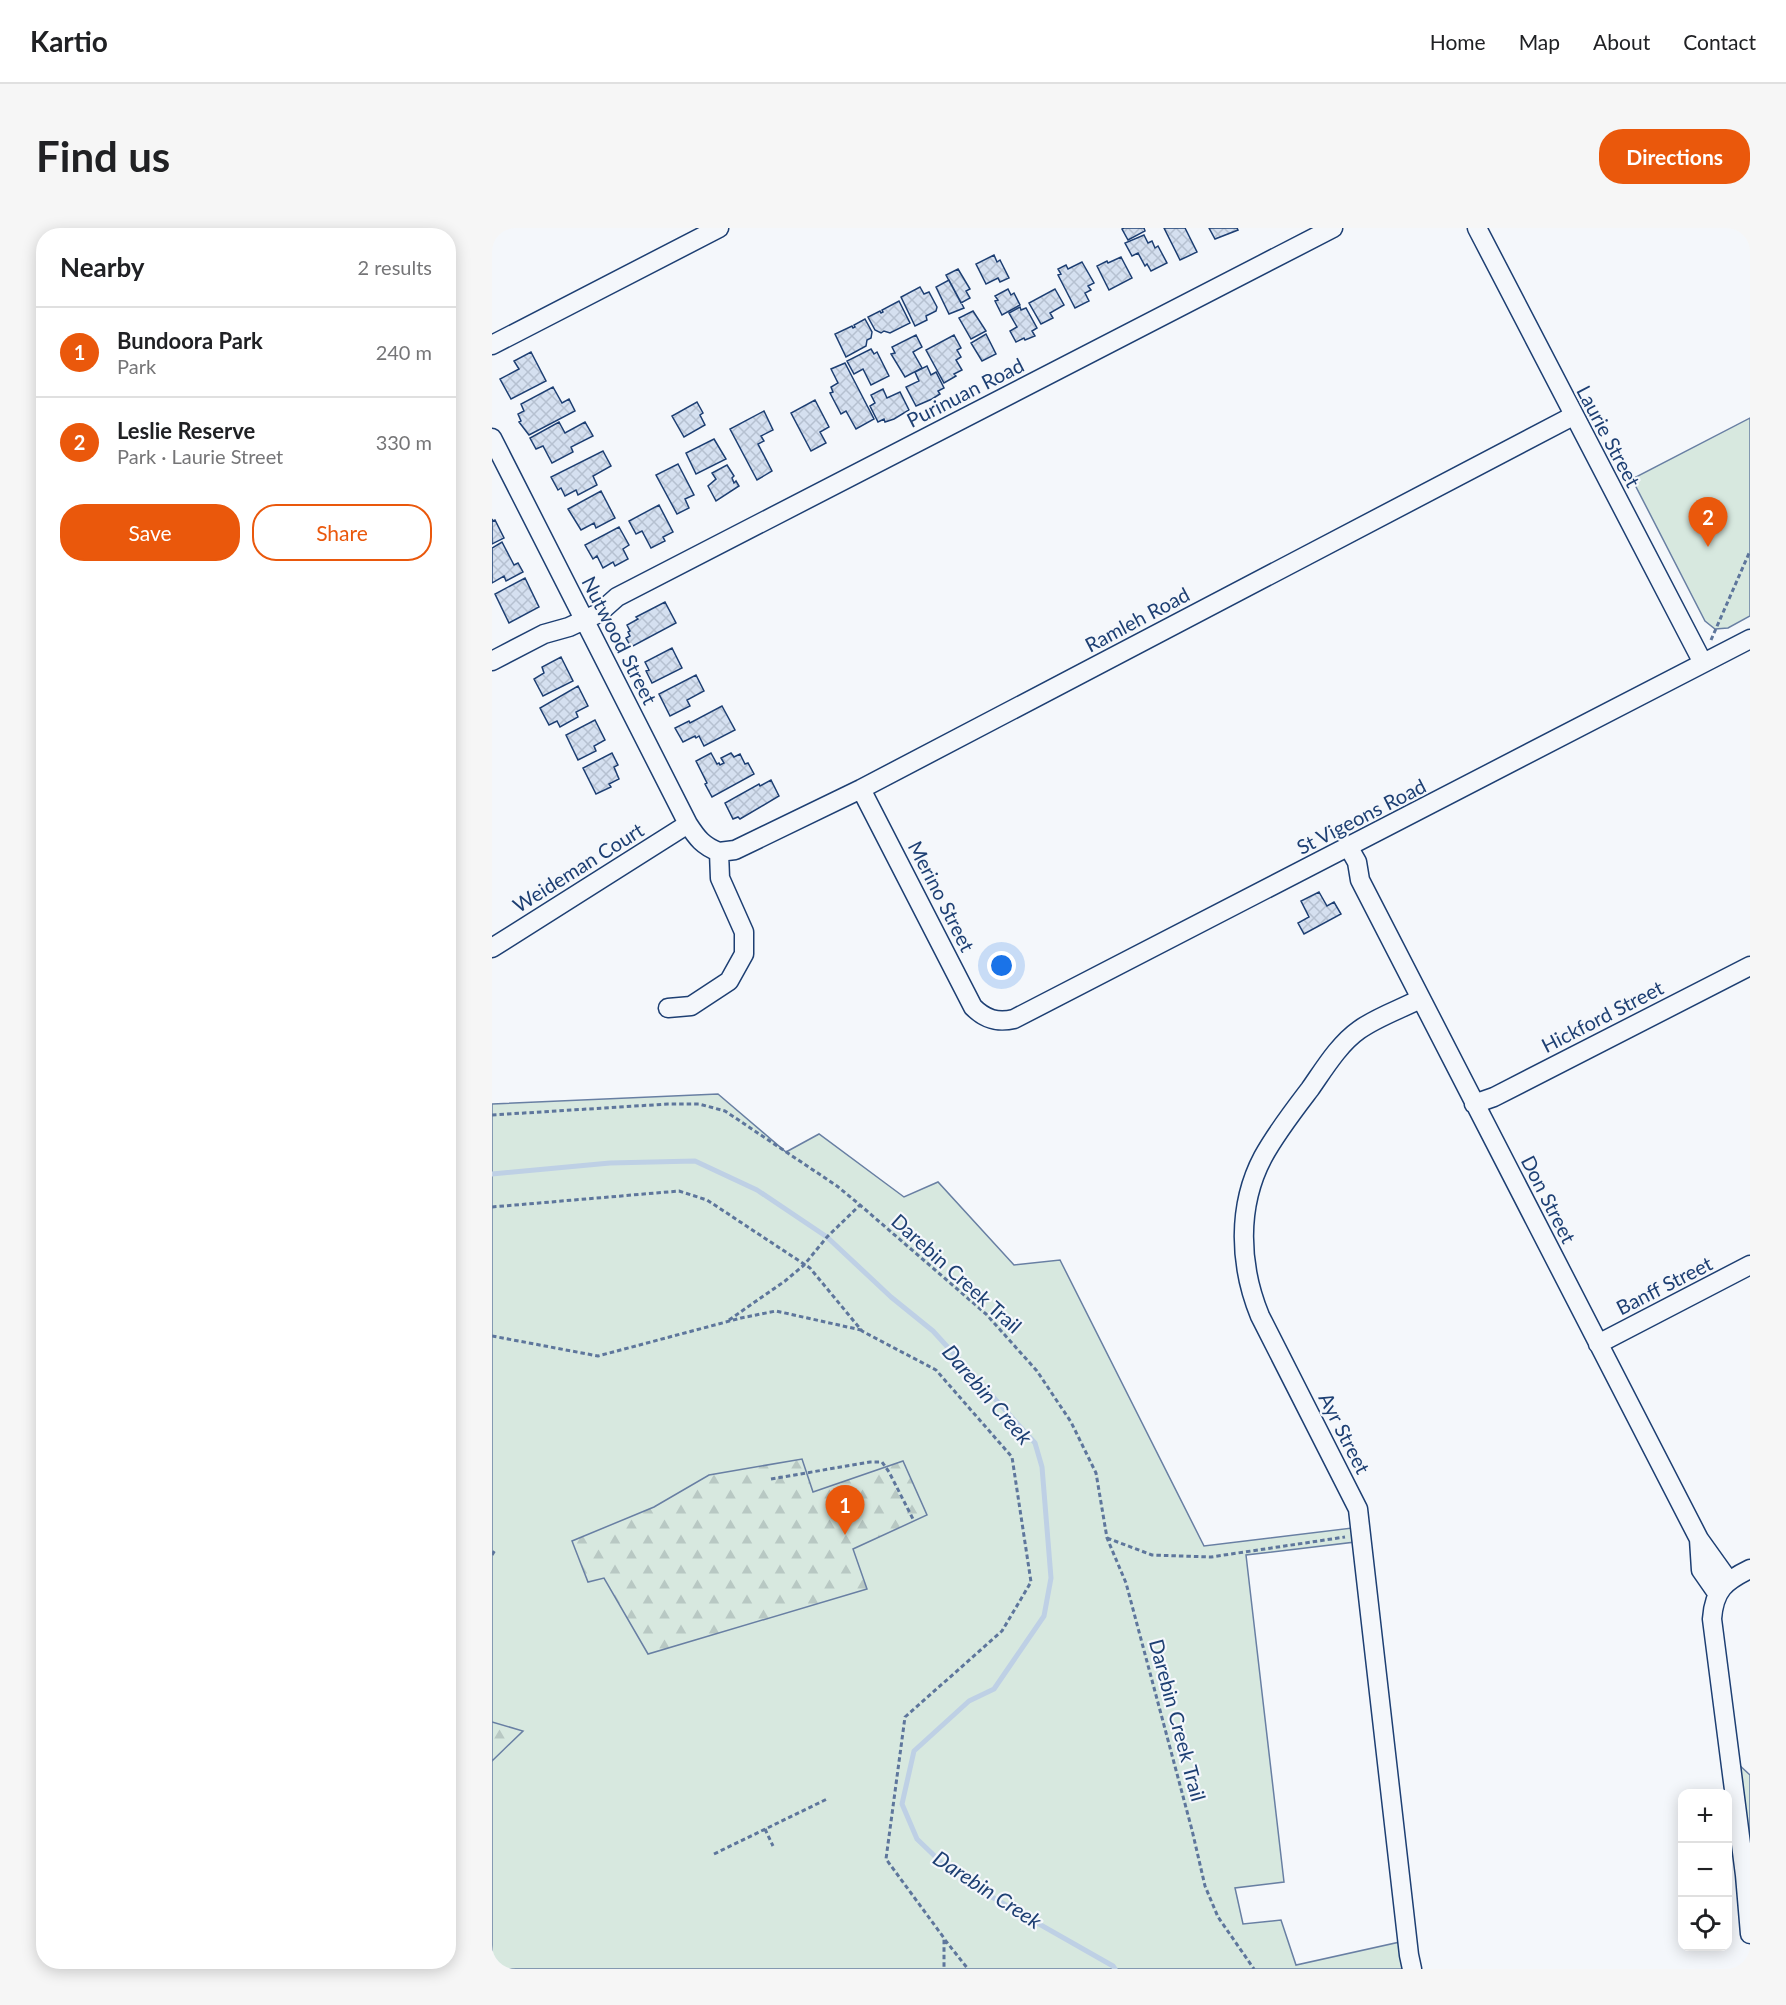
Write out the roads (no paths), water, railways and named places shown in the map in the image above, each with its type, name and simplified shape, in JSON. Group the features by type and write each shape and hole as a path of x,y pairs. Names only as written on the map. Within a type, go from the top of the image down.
{"street":[{"path":"492,345 719,228"},
{"name":"Purinuan Road","path":"492,661 544,634 564,617 582,615 593,602 617,597 1307,234 1333,228"},
{"name":"Laurie Street","path":"1477,228 1703,663"},
{"name":"Ramleh Road","path":"719,852 735,850 861,789 1573,416"},
{"name":"Nutwood Street","path":"492,438 688,824 706,847 719,852"},
{"name":"St Vigeons Road","path":"989,1019 1003,1022 1014,1019 1750,639"},
{"name":"Merino Street","path":"861,789 973,1007 989,1019"},
{"name":"Weideman Court","path":"492,948 688,824"},
{"name":"Don Street","path":"1344,850 1346,868 1360,880 1699,1539 1701,1570 1723,1587"},
{"path":"668,1008 691,1006 729,981 744,954 744,932 720,878 719,852"},
{"name":"Hickford Street","path":"1474,1104 1494,1097 1750,966"},
{"name":"Ayr Street","path":"1413,1969 1409,1955 1358,1509 1250,1292 1245,1264 1245,1216 1249,1196 1263,1158 1335,1054 1357,1031 1420,999"},
{"name":"Banff Street","path":"1598,1344 1750,1265"},
{"path":"1750,1569 1723,1587 1712,1619 1726,1740 1748,1873 1750,1934"}],"waterway":[{"name":"Darebin Creek","path":"492,1174 610,1163 695,1161 757,1190 827,1237 891,1297 933,1331 1035,1443 1042,1467 1051,1578 1044,1616 994,1689 969,1701 914,1751 902,1804 917,1839 944,1865 990,1896 1115,1969"}],"place":[{"name":"Leslie Reserve","path":"1708,547"},
{"name":"Bundoora Park","path":"845,1535"}]}
